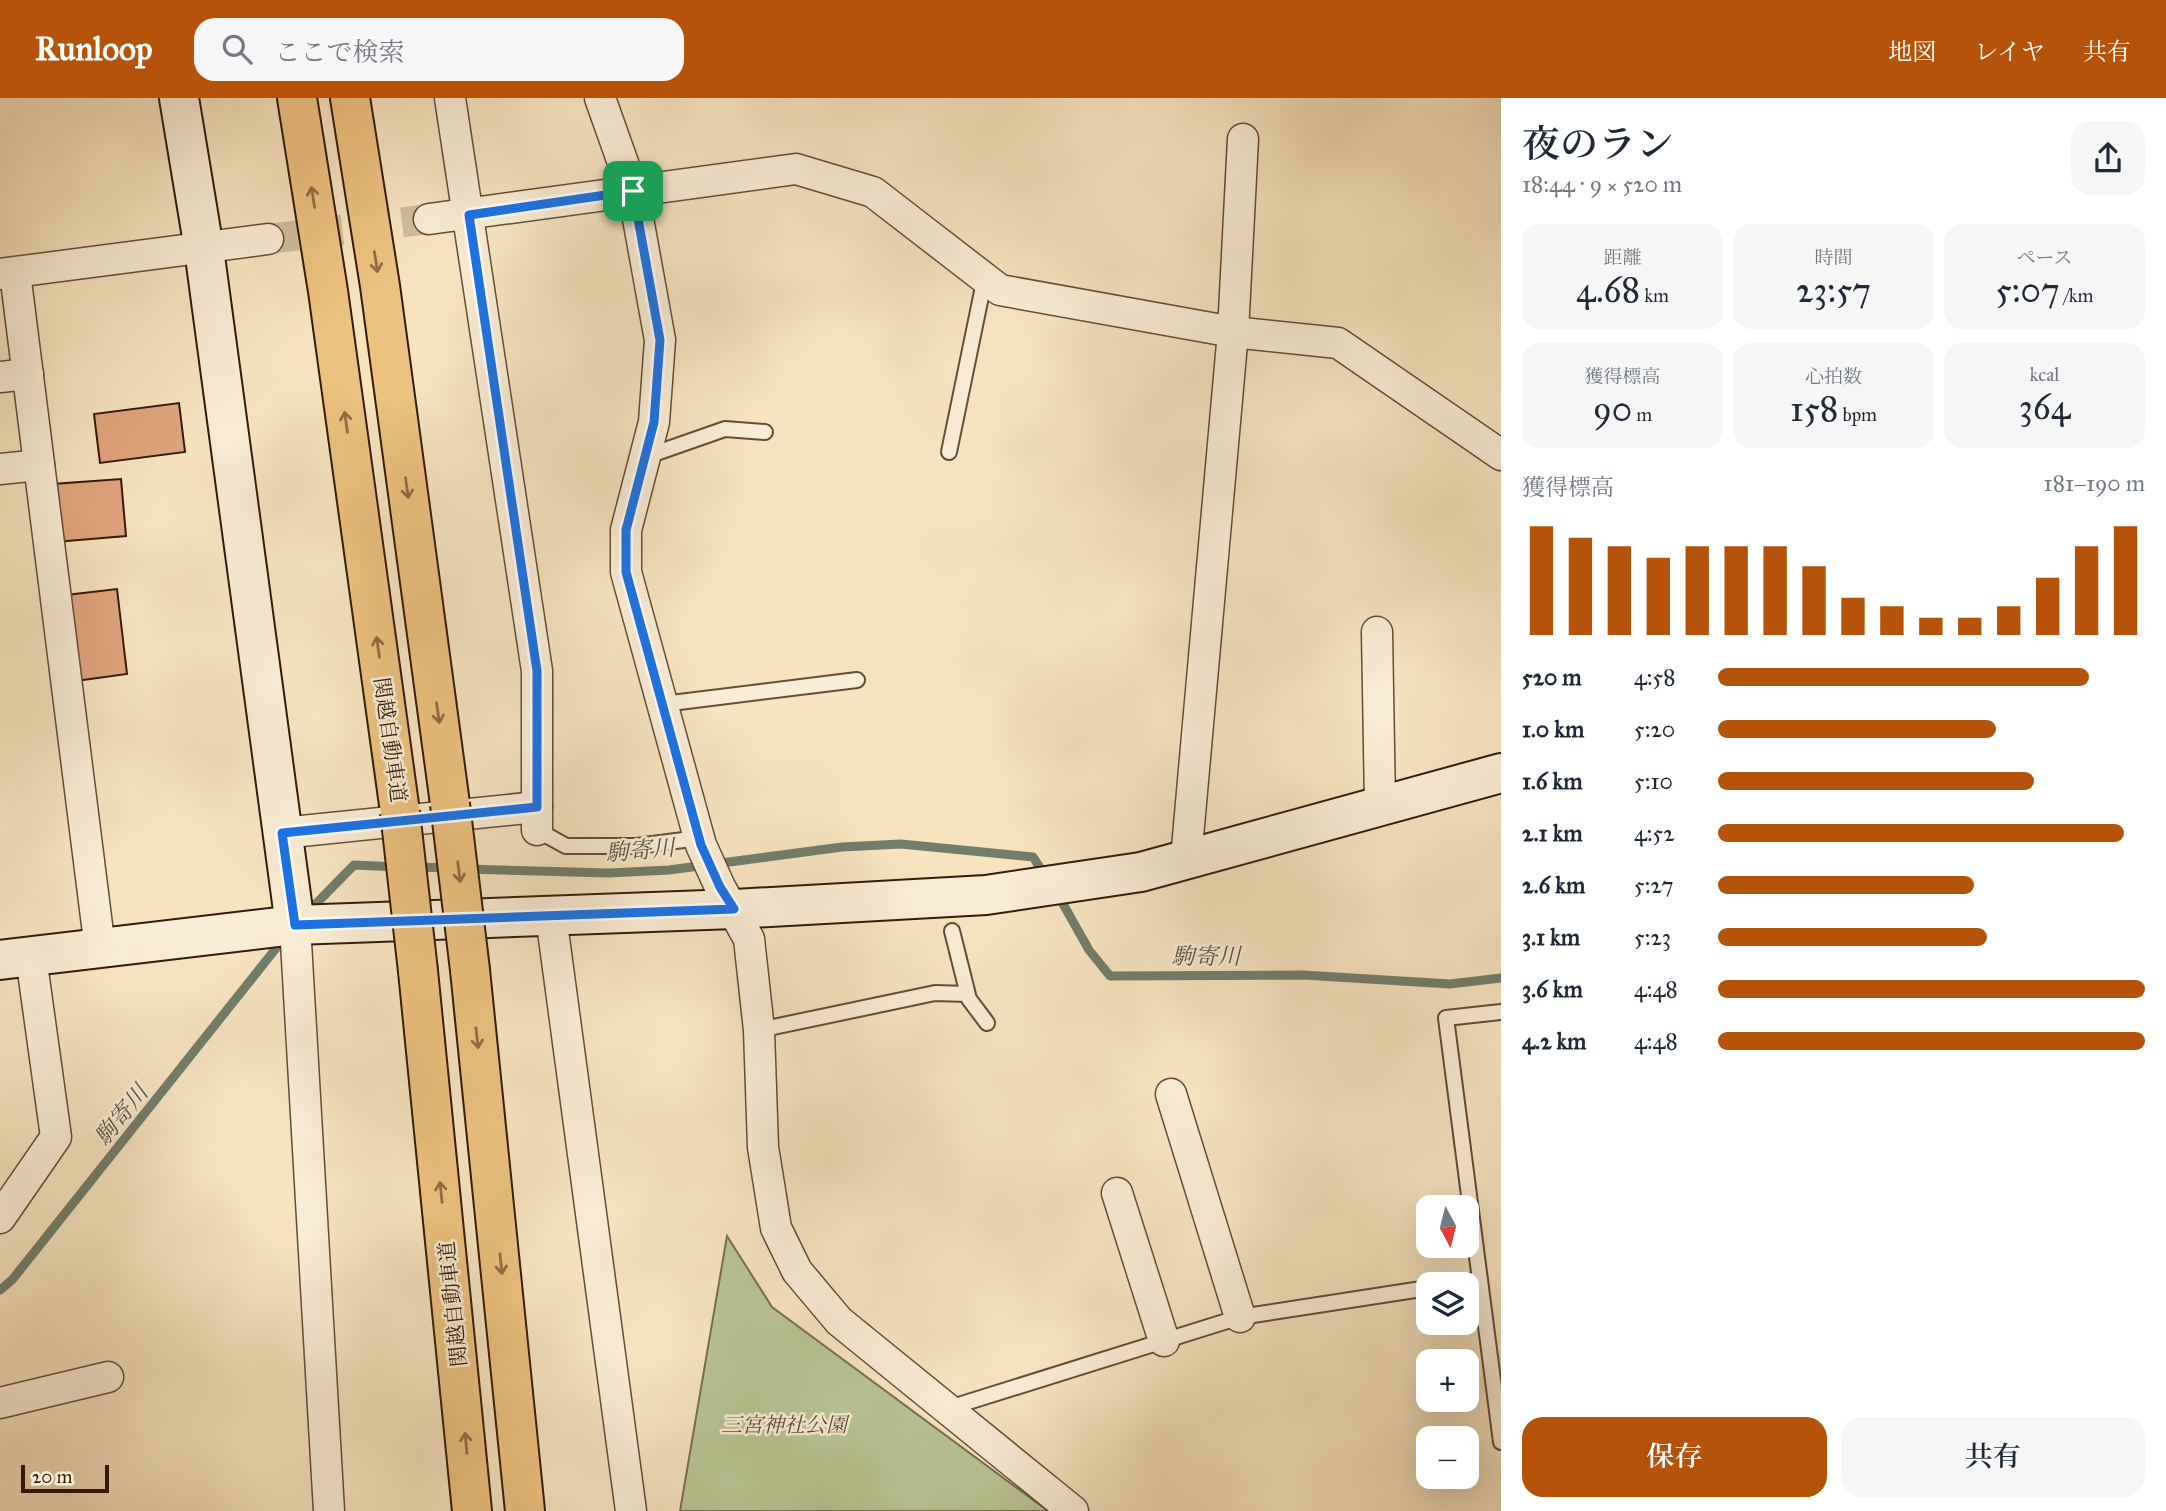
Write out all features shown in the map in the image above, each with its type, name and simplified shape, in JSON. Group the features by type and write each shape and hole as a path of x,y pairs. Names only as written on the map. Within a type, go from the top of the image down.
{"highway":[{"name":"関越自動車道","path":"297,98 328,291 400,812 472,1511"},
{"path":"350,98 380,286 450,804 470,970 525,1511"}],"street":[{"path":"179,98 204,249 295,925 329,1511"},
{"path":"282,833 537,819 537,671 450,98"},
{"path":"600,98 633,191 660,340 654,422 626,530 626,572 700,841 749,939 759,1030 763,1147 776,1228 797,1271 839,1321 1073,1511"},
{"path":"1186,859 1233,332 1243,139"},
{"path":"429,219 796,169 873,192 1000,290 1233,332 1338,343 1501,455"},
{"path":"100,948 39,465 14,376 8,273 268,239"},
{"path":"0,469 39,465"},
{"path":"1377,632 1380,805"},
{"path":"0,1218 56,1137 16,958 295,925 551,916 727,898 986,895 1141,872 1501,773"},
{"path":"551,916 631,1511"},
{"path":"1171,1094 1240,1317"},
{"path":"1117,1193 1164,1341"},
{"path":"0,1403 108,1377"}],"lane":[{"path":"949,452 985,277"},
{"path":"645,457 724,429 765,432"},
{"path":"663,704 856,680"},
{"path":"537,819 566,846 636,846 700,841"},
{"path":"952,931 967,994 987,1023"},
{"path":"759,1030 935,993 967,994"},
{"path":"1501,1012 1446,1018 1501,1442"},
{"path":"949,1408 1240,1317 1416,1290"}],"green space":[{"name":"三宮神社公園","path":"727,1236 772,1307 1048,1511 680,1511"}],"building":[{"path":"179,403 185,452 100,463 94,414"},
{"path":"121,479 126,536 44,543 39,485"},
{"path":"117,589 127,674 68,682 58,596"}],"waterway":[{"name":"駒寄川","path":"468,869 609,873 669,870 842,847 901,844 1033,857 1046,877"},
{"name":"駒寄川","path":"306,914 354,865 398,867"},
{"name":"駒寄川","path":"416,867 451,868"},
{"name":"駒寄川","path":"1058,895 1089,950 1110,976 1303,975 1450,984 1501,978"},
{"name":"駒寄川","path":"0,1290 12,1280 285,937"}],"tunnel":[{"path":"268,239 429,219"}],"route":[{"path":"633,191 660,340 654,422 626,530 626,572 701,845 720,887 734,909 295,925 282,833 537,807 537,671 469,215 633,191"}]}
